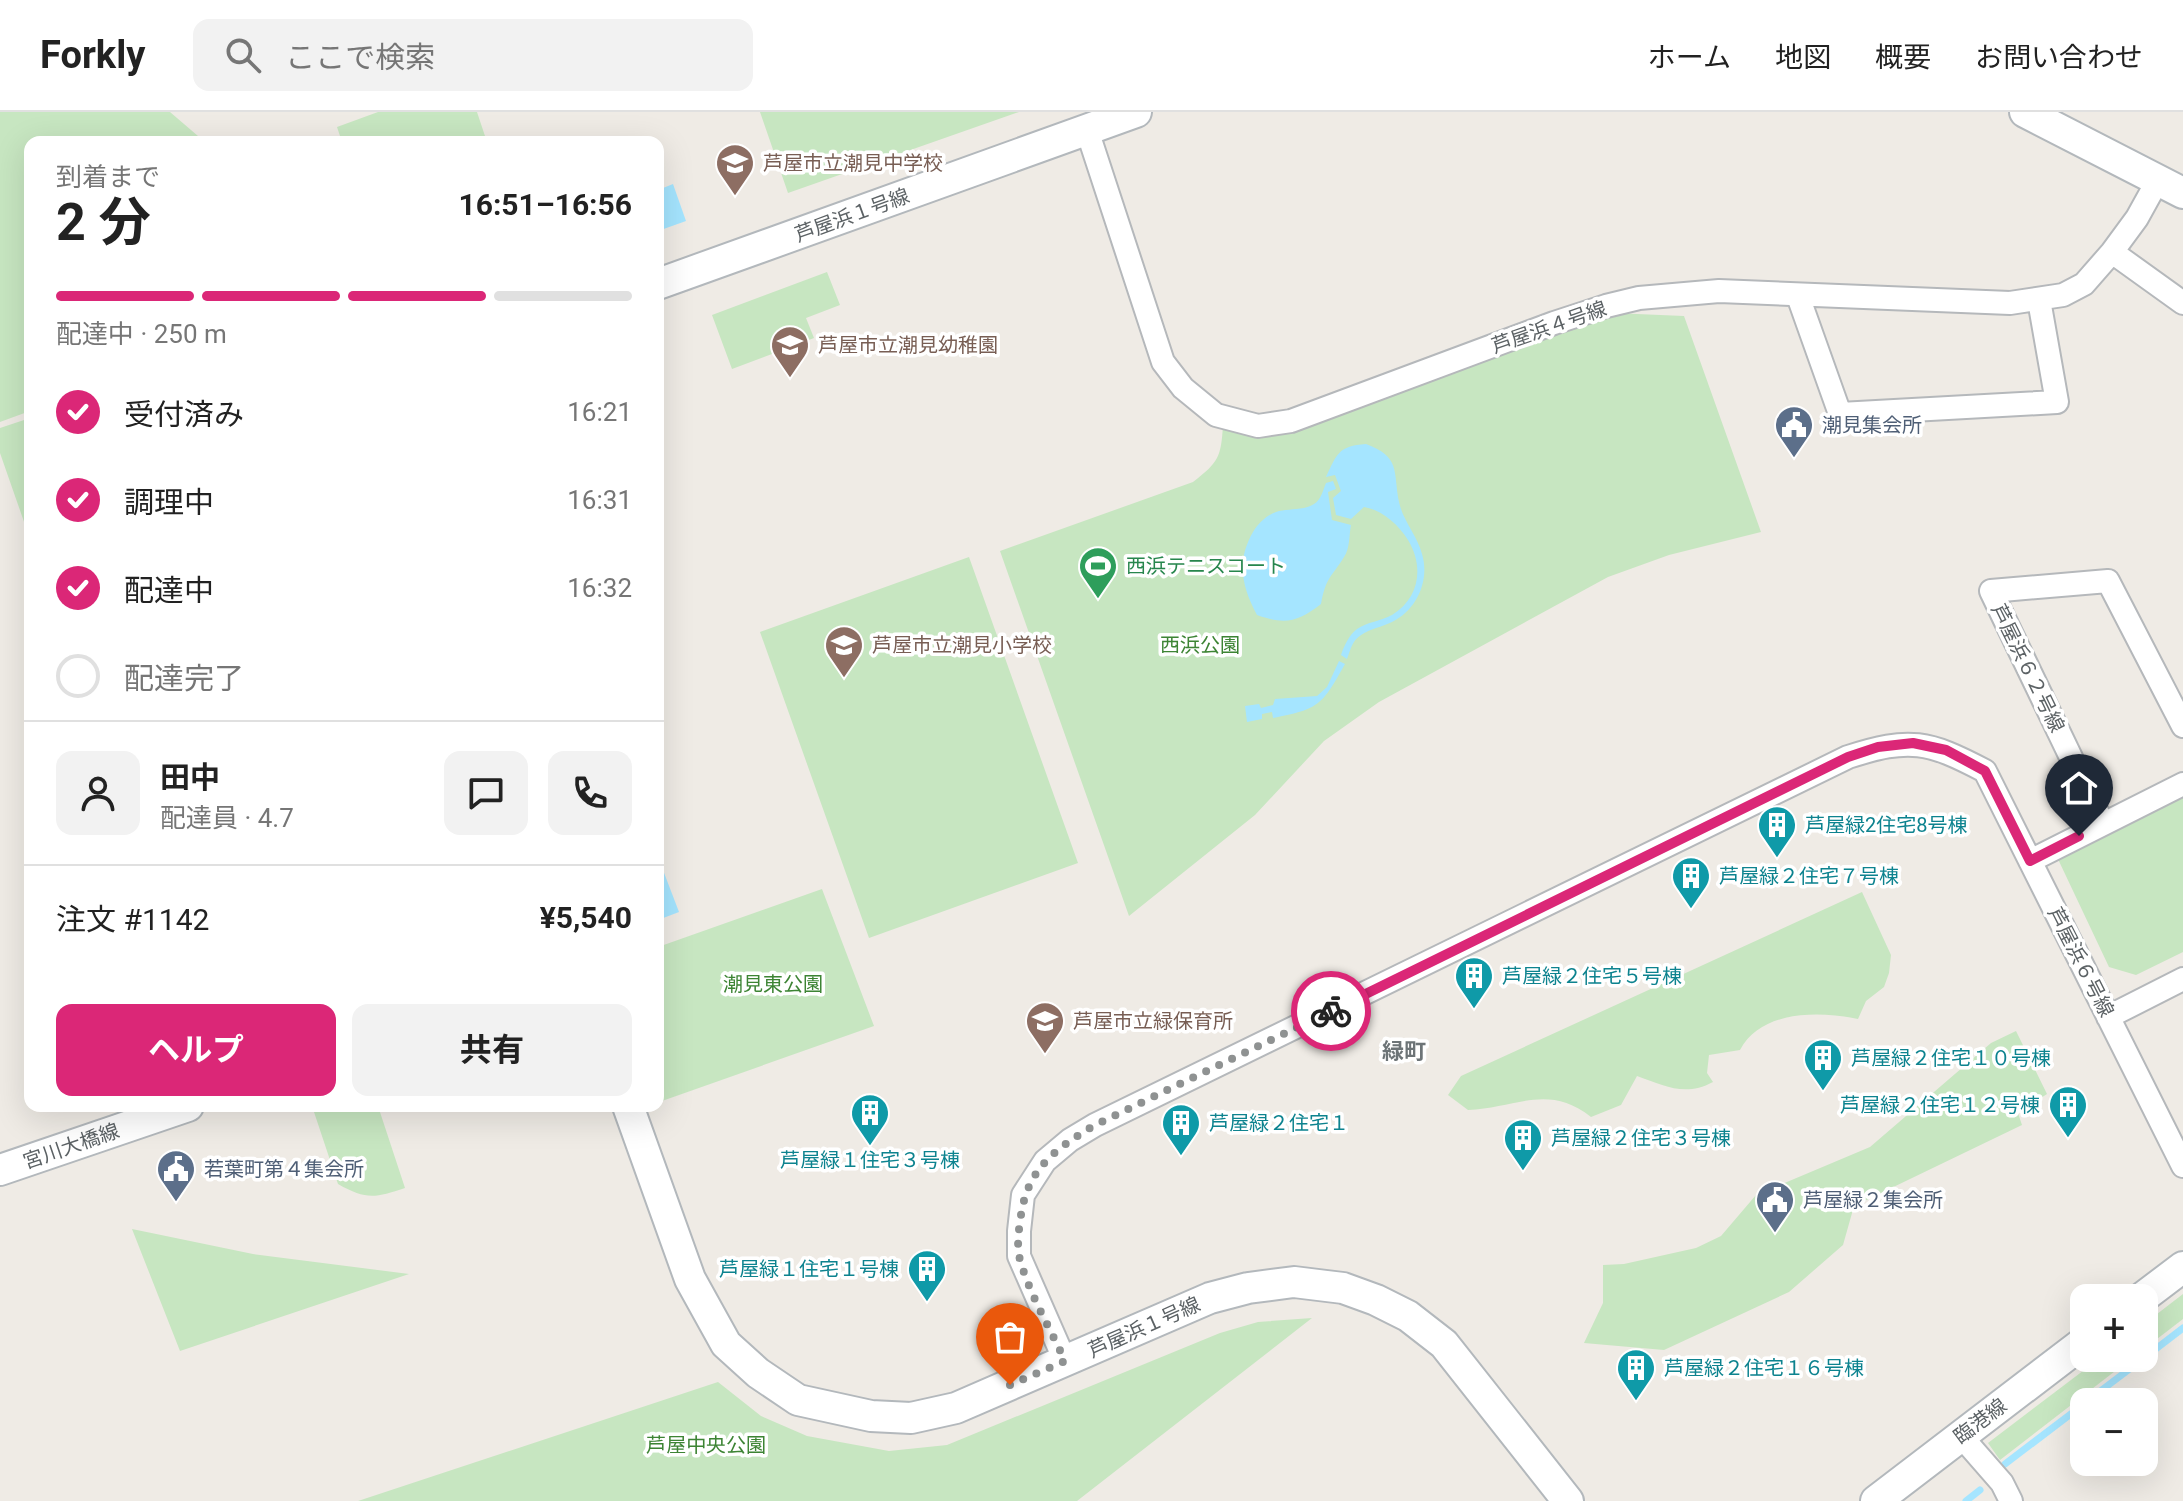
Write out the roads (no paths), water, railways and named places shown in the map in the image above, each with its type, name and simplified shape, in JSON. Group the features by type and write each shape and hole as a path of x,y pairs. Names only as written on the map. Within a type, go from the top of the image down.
{"street":[{"name":"芦屋浜１号線","path":"664,282 1136,112"},
{"path":"2025,112 2170,187"},
{"name":"芦屋浜４号線","path":"1087,130 1163,362 1183,388 1216,415 1258,426 1291,421 1606,306 1655,296 1719,291 2010,303 2063,295 2084,284 2137,218 2170,187"},
{"path":"2112,252 2183,303"},
{"path":"1798,296 1840,414 2057,402 2039,300"},
{"name":"芦屋浜６２号線","path":"2103,824 1991,591 2108,581 2183,726"},
{"name":"芦屋浜６号線","path":"1065,1361 1019,1256 1019,1231 1023,1195 1045,1161 1070,1140 1095,1125 1848,757 1878,747 1913,743 1946,750 1985,771 2108,1017 2180,1152"},
{"path":"2030,861 2183,784"},
{"path":"2108,1017 2183,979"},
{"name":"宮川大橋線","path":"0,1170 170,1112"},
{"name":"芦屋浜１号線","path":"630,1112 690,1279 726,1344 758,1373 798,1400 871,1416 911,1418 956,1408 1210,1298 1248,1288 1294,1282 1343,1288 1408,1316 1444,1344 1568,1501"},
{"path":"2158,1286 2183,1267"},
{"name":"臨港線","path":"1876,1501 2070,1353"},
{"path":"1961,1436 2002,1483 2011,1501"}],"water":[{"path":"673,184 686,221 664,229 664,188"},
{"path":"1366,444 1385,454 1393,466 1401,509 1420,547 1424,574 1415,602 1408,610 1392,622 1357,638 1347,659 1341,655 1357,629 1392,615 1409,600 1414,591 1417,571 1413,550 1404,534 1389,519 1364,507 1351,519 1336,515 1333,498 1341,491 1335,475 1326,477 1344,449"},
{"path":"1333,481 1336,489 1328,492 1332,520 1351,525 1346,554 1327,583 1321,604 1291,620 1257,615 1243,574 1244,553 1253,532 1273,513 1314,504 1326,483"},
{"path":"1339,661 1345,664 1318,703 1301,712 1273,718 1272,712 1262,714 1262,719 1247,722 1245,706 1259,704 1261,708 1273,705 1275,699 1317,696 1327,687"},
{"path":"664,873 679,912 664,918"}],"waterway":[{"path":"2158,1347 2183,1328"},
{"path":"2104,1388 2126,1372"},
{"path":"2005,1464 2070,1415"},
{"path":"1966,1501 1980,1490"}],"place":[{"name":"芦屋市立潮見中学校","path":"735,197"},
{"name":"芦屋市立潮見幼稚園","path":"790,379"},
{"name":"潮見集会所","path":"1794,459"},
{"name":"西浜テニスコート","path":"1098,600"},
{"name":"芦屋市立潮見小学校","path":"844,679"},
{"name":"芦屋緑2住宅8号棟","path":"1777,859"},
{"name":"芦屋緑２住宅７号棟","path":"1691,910"},
{"name":"芦屋緑２住宅５号棟","path":"1474,1010"},
{"name":"芦屋市立緑保育所","path":"1045,1055"},
{"name":"芦屋緑２住宅１０号棟","path":"1823,1092"},
{"name":"芦屋緑２住宅１２号棟","path":"2068,1139"},
{"name":"芦屋緑１住宅３号棟","path":"870,1147"},
{"name":"芦屋緑２住宅１","path":"1181,1157"},
{"name":"芦屋緑２住宅３号棟","path":"1523,1172"},
{"name":"若葉町第４集会所","path":"176,1203"},
{"name":"芦屋緑２集会所","path":"1775,1234"},
{"name":"芦屋緑１住宅１号棟","path":"927,1303"},
{"name":"芦屋緑２住宅１６号棟","path":"1636,1402"}],"district":[{"name":"緑町","path":"1404,1051"}],"park label":[{"name":"西浜公園","path":"1200,645"},
{"name":"潮見東公園","path":"773,984"},
{"name":"芦屋中央公園","path":"706,1445"}]}
